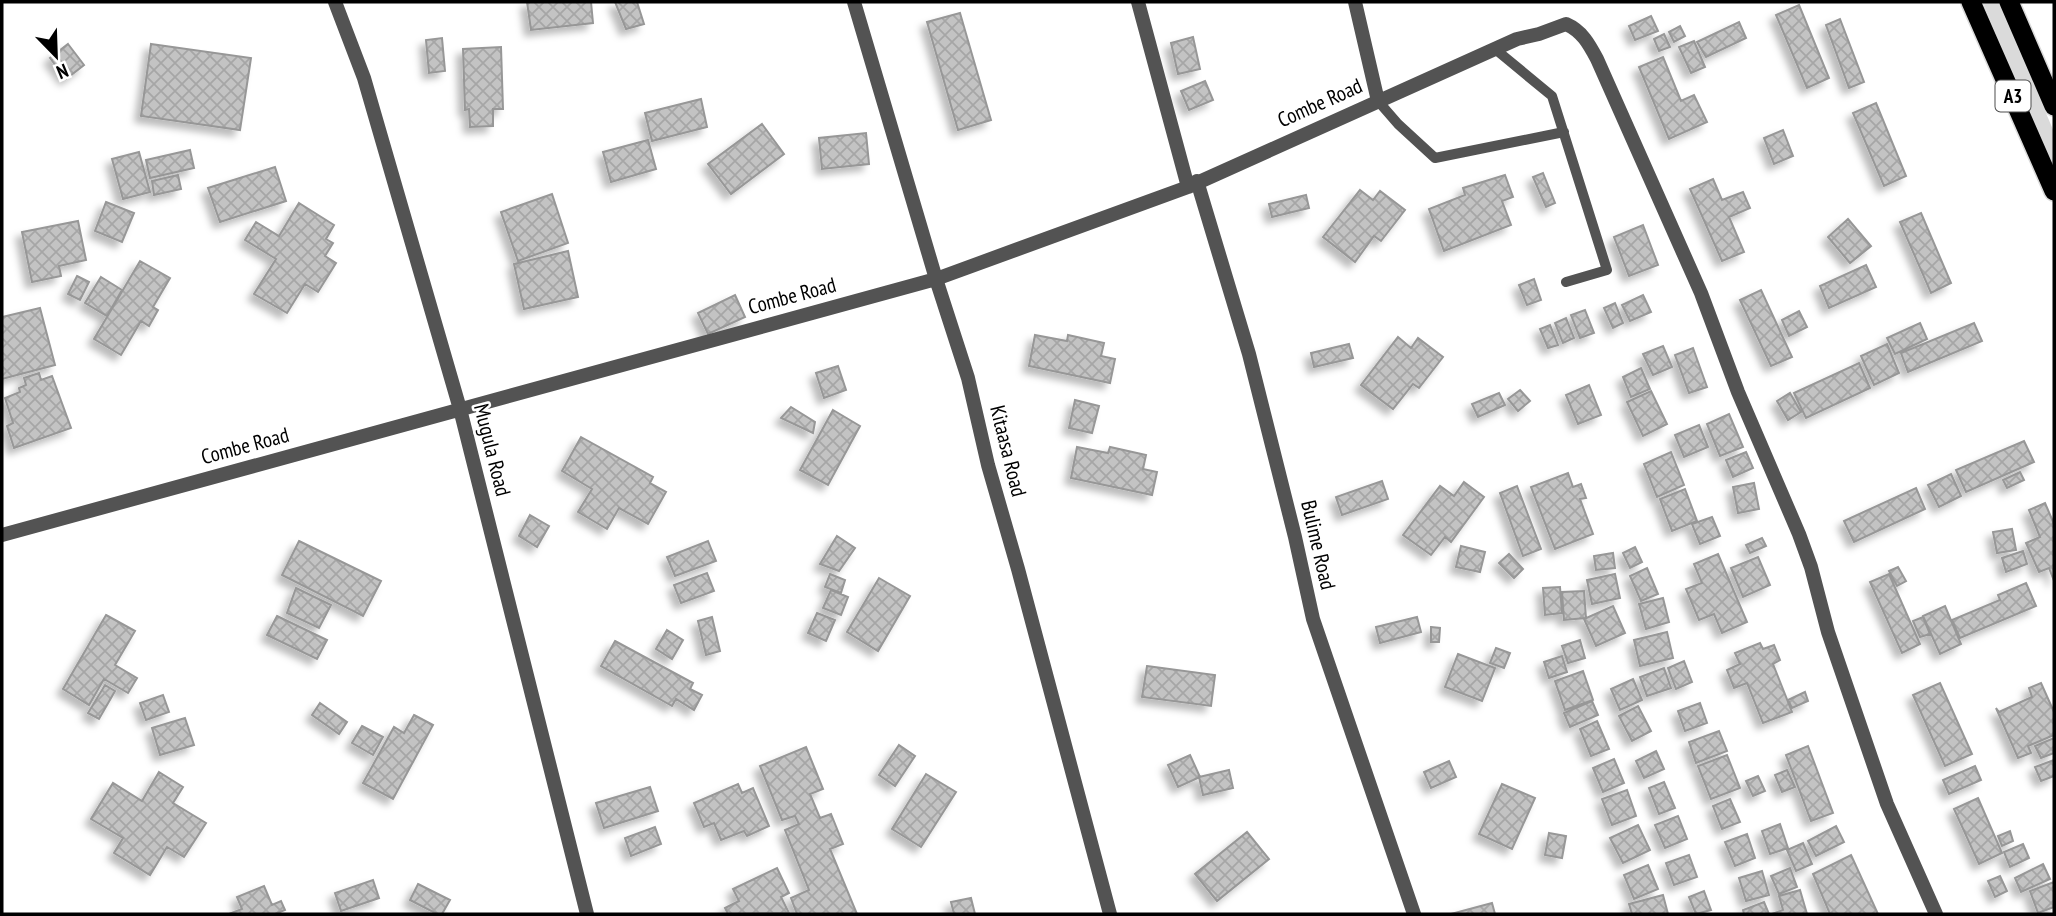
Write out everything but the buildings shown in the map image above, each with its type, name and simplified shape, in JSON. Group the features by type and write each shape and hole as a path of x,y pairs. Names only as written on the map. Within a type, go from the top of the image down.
{"highway":[{"name":"A3","path":"1972,2 2054,191"},
{"name":"A3","path":"2009,2 2054,106"}],"street":[{"name":"Mugula Road","path":"335,2 364,78 460,409 587,914"},
{"name":"Kitaasa Road","path":"854,2 968,378 988,465 1110,914"},
{"name":"Bulime Road","path":"1138,2 1193,184 1249,354 1313,619 1413,914"},
{"path":"1355,2 1378,101"},
{"name":"Combe Road","path":"2,535 936,279 1193,184 1517,39 1566,24 1575,28 1586,40 1597,59 1701,293 1738,391 1775,474 1811,567 1828,632 1887,804 1936,914"}],"lane":[{"path":"1495,49 1552,96 1607,270 1566,282"},
{"path":"1378,101 1398,124 1435,158 1564,132"}],"shaded area":[{"path":"1983,2 1999,2 2054,132 2054,173"}]}
